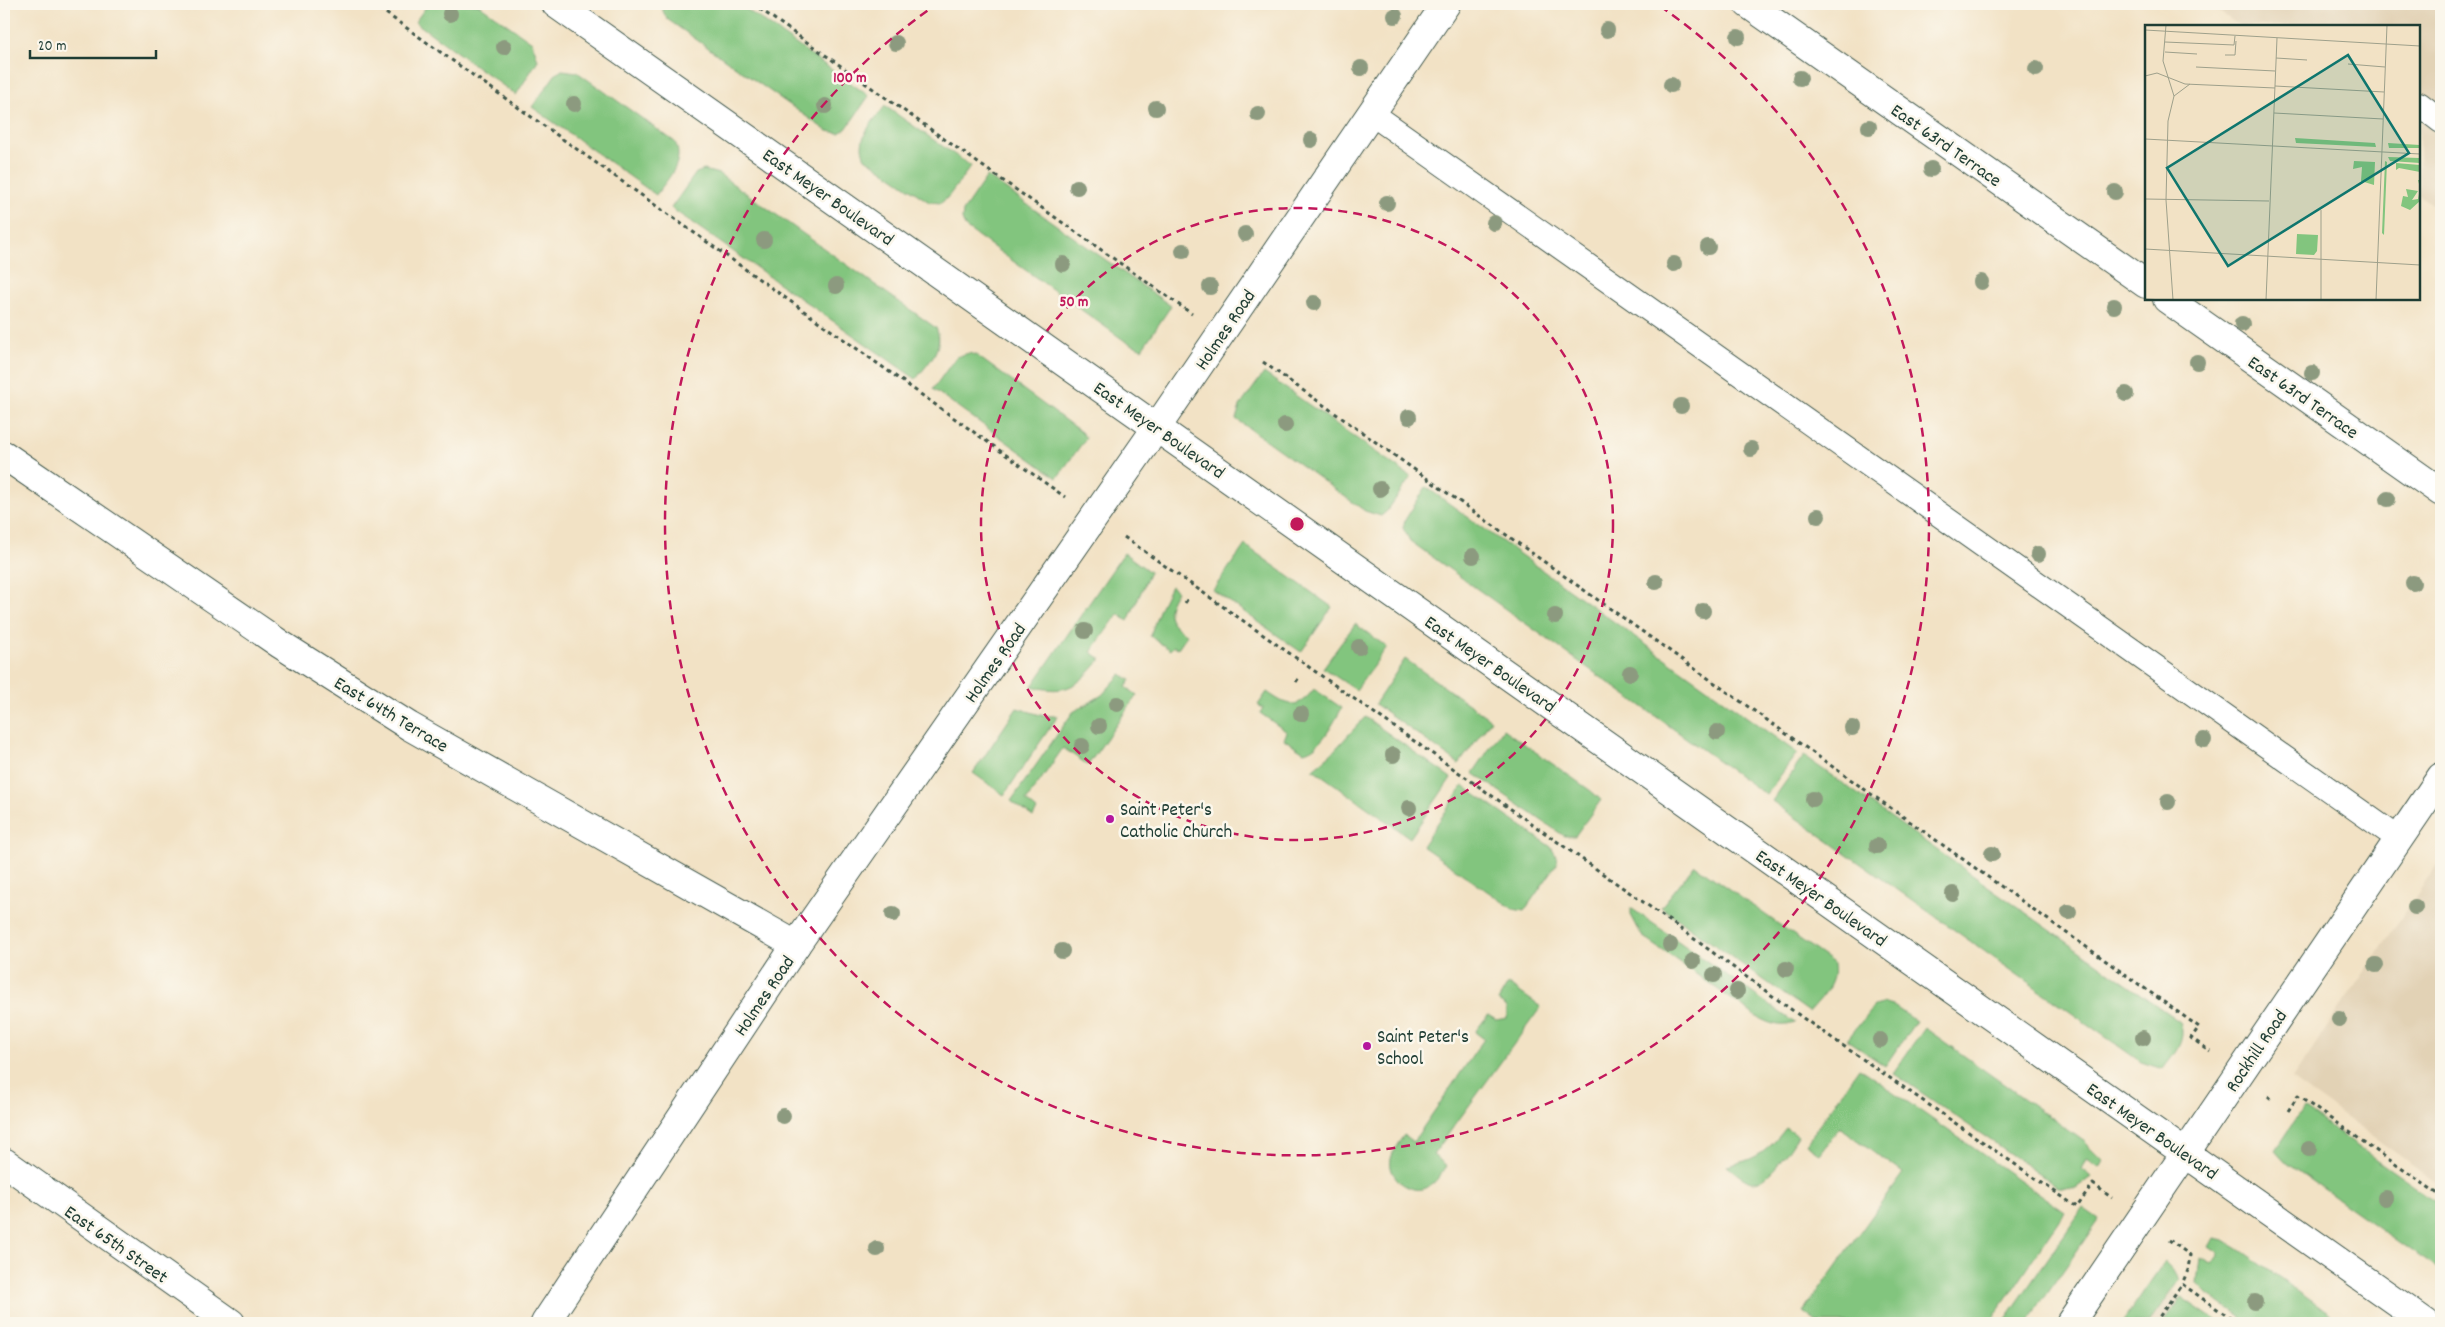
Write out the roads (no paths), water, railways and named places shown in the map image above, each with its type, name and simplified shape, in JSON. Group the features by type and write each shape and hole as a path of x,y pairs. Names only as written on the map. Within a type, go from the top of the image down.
{"main road":[{"name":"East Meyer Boulevard","path":"556,4 2426,1323"},
{"name":"Holmes Road","path":"545,1323 796,945 1157,427 1446,4"},
{"name":"East 63rd Terrace","path":"1748,4 2145,283"},
{"name":"East 63rd Terrace","path":"2168,300 2441,492"},
{"name":"East 64th Terrace","path":"4,455 280,644 409,726 796,945"},
{"name":"Rockhill Road","path":"2070,1323 2441,777"},
{"name":"East 65th Street","path":"4,1162 231,1323"}],"lane":[{"path":"2420,105 2441,121"},
{"path":"1371,113 2399,839"}],"place":[{"name":"Saint Peter's Catholic Church","path":"1110,819"},
{"name":"Saint Peter's School","path":"1367,1046"}]}
